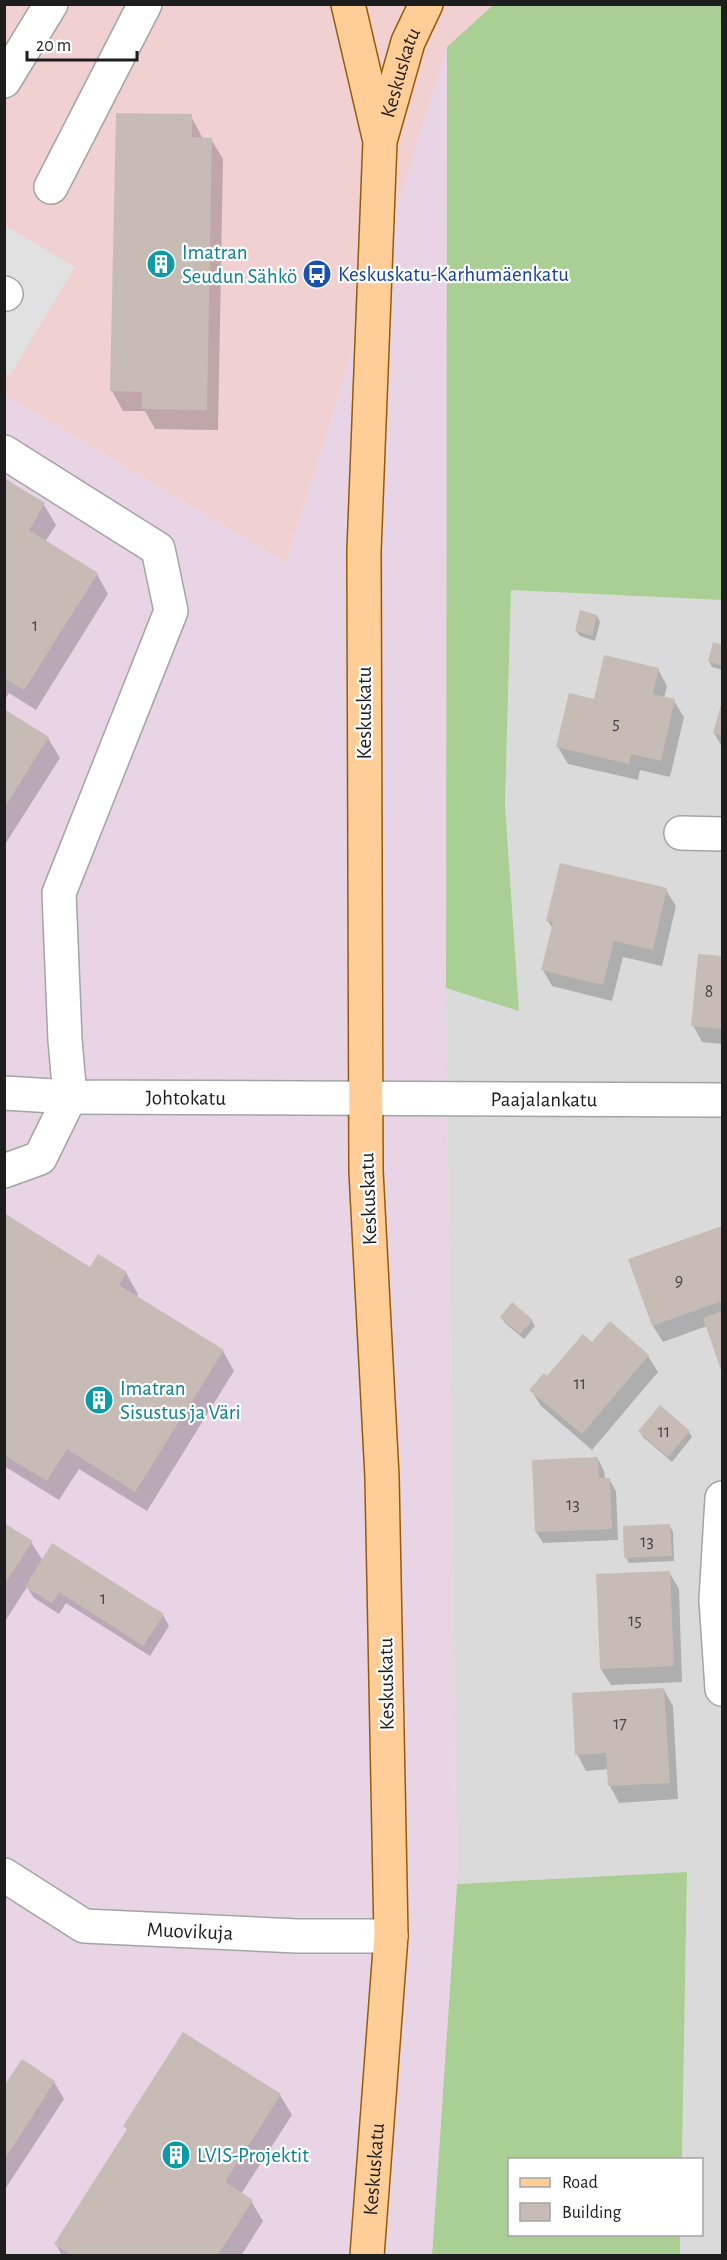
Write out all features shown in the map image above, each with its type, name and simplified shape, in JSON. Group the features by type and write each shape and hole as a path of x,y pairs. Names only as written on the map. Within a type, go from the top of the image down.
{"main road":[{"name":"Keskuskatu","path":"348,4 380,141"},
{"name":"Keskuskatu","path":"367,2256 391,1936 382,1477 366,1171 364,551 380,141 408,42 426,4"}],"street":[{"path":"4,81 51,4"},
{"path":"51,186 145,4"},
{"path":"4,452 158,549 171,611 59,893 65,1040 70,1097 40,1158 4,1171"},
{"path":"681,833 723,834"},
{"name":"Johtokatu","path":"4,1093 70,1097 366,1098"},
{"name":"Paajalankatu","path":"366,1098 723,1100"},
{"path":"723,1498 716,1600 723,1689"},
{"name":"Muovikuja","path":"4,1875 84,1926 297,1936 391,1936"}],"shaded area":[{"path":"5,5 493,5 447,48 286,563 5,395"},
{"path":"447,47 446,988 457,1884 432,2255 5,2256 5,395 286,563"},
{"path":"4,225 75,267 10,375 4,371"},
{"path":"511,589 722,600 722,2255 680,2255 680,2236 703,2236 703,2158 682,2158 687,1872 457,1884 446,988 519,1010 505,804"}],"green space":[{"path":"493,5 722,5 722,600 511,590 505,804 519,1011 446,988 447,47"},
{"path":"687,1872 682,2158 508,2158 508,2236 680,2236 680,2255 432,2255 457,1884"}],"building":[{"name":"Imatran Seudun Sähkö","path":"116,113 192,114 192,137 212,138 207,410 142,409 142,392 110,391"},
{"path":"4,478 45,503 29,530 98,573 24,690 4,678"},
{"path":"580,610 597,615 592,636 575,631"},
{"path":"713,642 722,645 722,666 708,661"},
{"path":"604,655 659,668 653,694 675,699 661,761 631,754 629,764 556,747 569,693 594,699"},
{"path":"722,701 722,736 713,733"},
{"path":"4,709 49,737 4,808"},
{"path":"560,863 667,888 653,950 614,941 603,985 541,970 553,922 546,921"},
{"path":"698,954 722,956 722,1029 691,1026"},
{"name":"Imatran Sisustus ja Väri","path":"4,1213 90,1267 98,1254 127,1272 119,1285 224,1350 135,1492 67,1449 47,1481 4,1455"},
{"path":"722,1226 722,1301 652,1326 628,1259"},
{"path":"512,1302 533,1320 520,1334 500,1317"},
{"path":"722,1311 722,1373 703,1318"},
{"path":"610,1321 649,1355 582,1434 529,1390 544,1373 547,1376 583,1334 592,1342"},
{"path":"660,1405 690,1431 668,1457 638,1431"},
{"path":"598,1457 599,1478 610,1478 612,1529 535,1532 532,1460"},
{"path":"4,1523 33,1541 4,1585"},
{"path":"670,1524 672,1556 624,1558 623,1526"},
{"path":"52,1543 164,1614 143,1646 59,1592 52,1603 25,1587"},
{"path":"670,1571 674,1666 600,1669 596,1574"},
{"path":"664,1688 670,1783 608,1786 606,1753 575,1755 572,1693"},
{"name":"LVIS-Projektit","path":"183,2032 281,2094 225,2182 253,2200 217,2256 72,2256 54,2244 127,2129 123,2126"},
{"path":"22,2059 55,2081 4,2160 4,2086"}],"place":[{"name":"Imatran Seudun Sähkö","path":"161,264"},
{"name":"Keskuskatu-Karhumäenkatu","path":"317,274"},
{"name":"Imatran Sisustus ja Väri","path":"99,1400"},
{"name":"LVIS-Projektit","path":"176,2155"}]}
